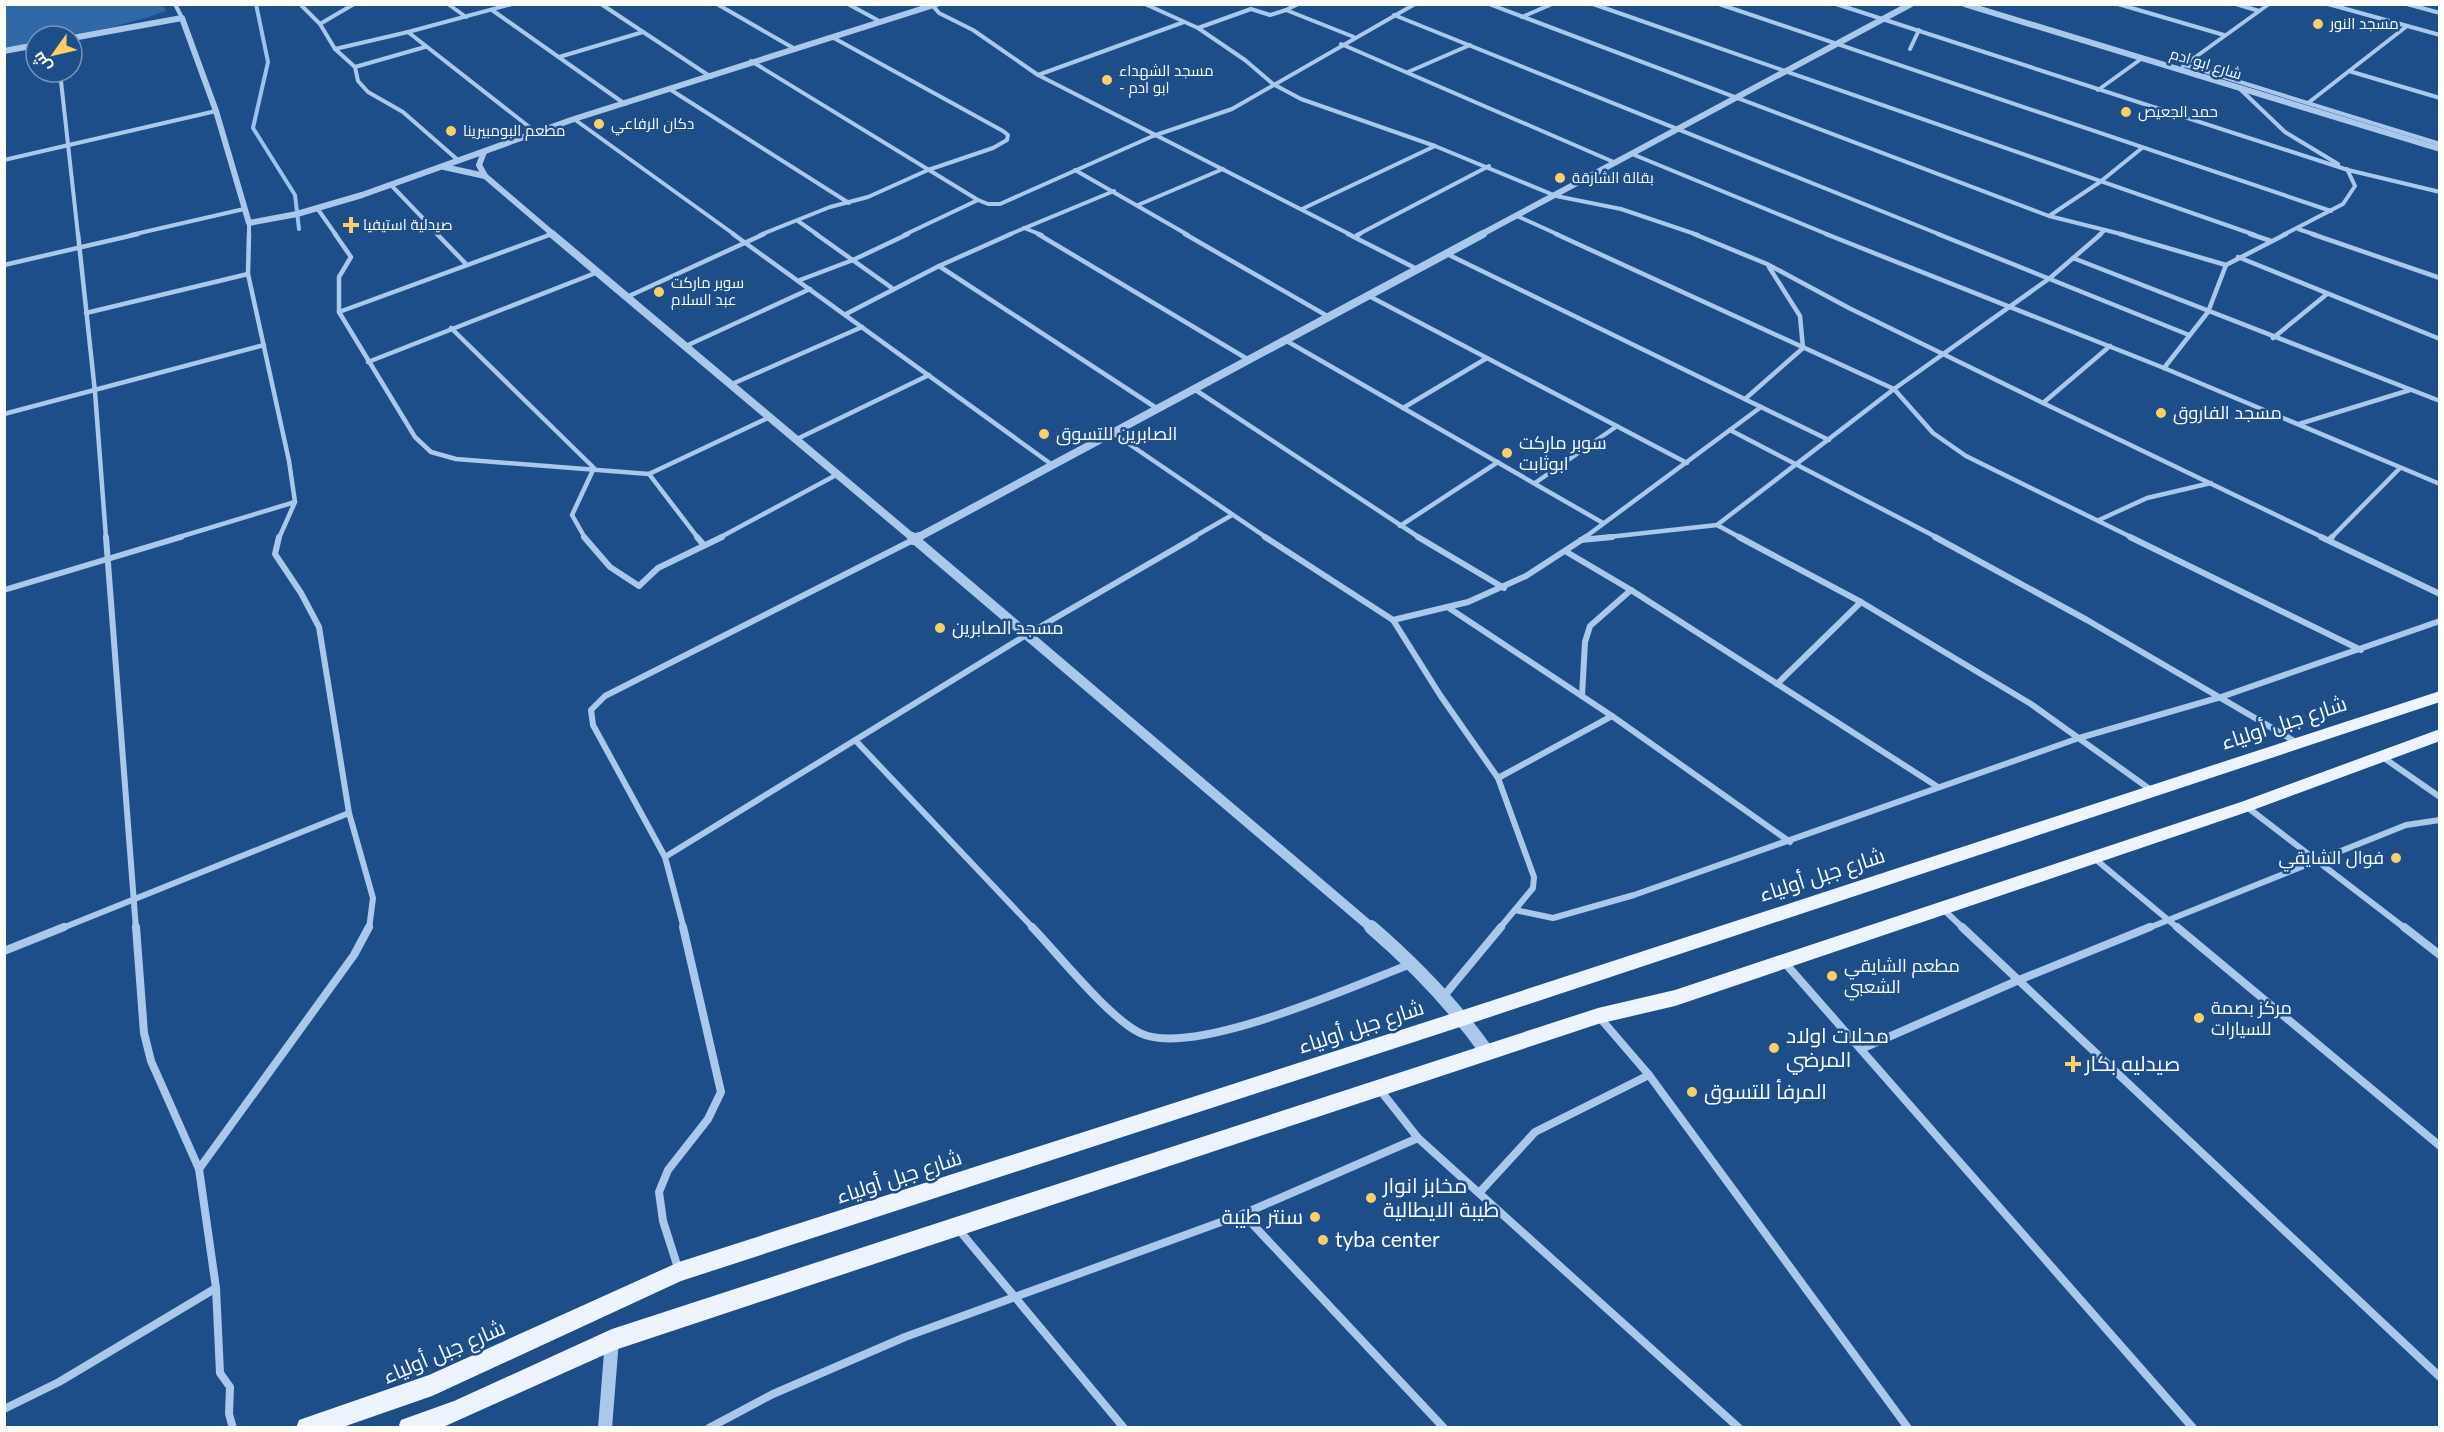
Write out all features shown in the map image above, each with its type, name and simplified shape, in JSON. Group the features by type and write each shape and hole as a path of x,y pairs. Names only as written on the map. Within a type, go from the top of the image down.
{"main road":[{"name":"شارع جبل أولياء","path":"307,1428 432,1385 679,1272 1463,1018 2439,696"},
{"path":"409,1428 457,1411 612,1340 1598,1016 1675,998 2247,806 2384,758 2439,735"}],"street":[{"path":"175,4 216,111 249,223 248,274 295,502 276,544 275,554 302,593 319,627 349,813 373,898 368,933 199,1169"},
{"path":"300,4 320,24 335,49 355,67 358,81 368,92 403,112 459,161"},
{"path":"320,24 354,4"},
{"path":"448,4 466,17"},
{"path":"335,49 512,4"},
{"path":"602,4 711,77"},
{"path":"717,4 795,49"},
{"path":"848,4 881,22"},
{"path":"1145,4 1198,28 1245,60 1273,84 1333,112 1489,166 1556,196 1621,209 1678,227 1767,264 2043,403 2439,594"},
{"path":"1241,4 1270,15 1298,4"},
{"path":"751,61 978,200 993,204 1007,202 1153,136 1222,114 1414,4"},
{"path":"1489,4 1734,99 2049,216 2226,266"},
{"path":"1521,17 1552,4"},
{"path":"1593,4 1784,73 2271,242"},
{"path":"1719,4 2331,212"},
{"path":"1836,4 2348,170 2439,192"},
{"path":"679,1272 659,1190 664,1175 718,1108 722,1092 673,882 665,857 593,725 591,710 605,696 914,540 1051,464 1419,270 1911,4"},
{"name":"شارع ابو ادم","path":"1964,4 2439,148"},
{"path":"2118,4 2224,35"},
{"path":"2236,4 2259,11"},
{"path":"2178,69 2269,4"},
{"path":"2328,4 2439,35"},
{"path":"2407,4 2439,13"},
{"path":"249,223 317,208 391,185 574,119 711,77 751,61 935,5 950,20 974,30 1038,75 1153,136 1302,209 1419,270"},
{"path":"1198,28 1251,9"},
{"path":"492,10 625,104"},
{"path":"1286,10 1354,37"},
{"path":"1394,15 2189,335"},
{"path":"84,36 182,18"},
{"path":"1038,75 1184,22"},
{"path":"2308,103 2407,26"},
{"path":"1910,49 1919,30"},
{"path":"408,32 537,133"},
{"path":"559,57 643,32"},
{"path":"627,297 798,220 830,207 849,203 928,170 997,146 1007,140 1008,135 832,37"},
{"path":"1341,45 1616,163"},
{"path":"1408,72 1471,45"},
{"path":"4,51 24,47"},
{"path":"355,67 425,47"},
{"path":"2098,90 2141,58"},
{"path":"2185,65 2439,144"},
{"path":"2349,71 2439,98"},
{"path":"61,84 95,392 144,1033 151,1061 199,1169 216,1288 220,1373 230,1387 229,1414 233,1428"},
{"path":"2164,368 2208,312 2226,266 2238,257 2331,212 2351,196 2355,186 2348,170 2285,132 2239,88"},
{"path":"671,90 849,203"},
{"path":"4,160 216,111"},
{"path":"574,119 800,280 1051,464"},
{"path":"1302,209 1435,146"},
{"path":"2049,216 2100,182 2142,148"},
{"path":"484,152 479,165 485,176 1413,963 1463,1018 1487,1052"},
{"path":"1632,154 2007,307 2164,368 2439,484"},
{"path":"1356,237 1489,166"},
{"path":"442,167 485,176"},
{"path":"1075,170 1329,317"},
{"path":"1138,205 1223,170"},
{"path":"391,185 466,265"},
{"path":"846,314 892,288 1024,228 1114,191"},
{"path":"800,280 854,260 978,200"},
{"path":"4,265 244,208"},
{"path":"317,208 351,257 339,277 339,312 415,437 431,452 456,459 649,474 770,417"},
{"path":"1517,216 1894,389 1933,433 1953,447 2361,650"},
{"path":"798,220 892,288"},
{"path":"1024,228 1041,235 1249,360"},
{"path":"2297,229 2439,278"},
{"path":"1581,540 1717,525 1894,389 2050,278 2105,230"},
{"path":"339,312 552,234"},
{"path":"1447,254 1829,440"},
{"path":"2238,257 2439,339"},
{"path":"2073,258 2439,401"},
{"path":"1767,264 1800,316 1803,348"},
{"path":"939,267 1158,409"},
{"path":"368,362 598,272"},
{"path":"86,313 248,274"},
{"path":"686,346 810,289"},
{"path":"2274,338 2327,294"},
{"path":"1369,296 1687,463"},
{"path":"732,384 862,327"},
{"path":"451,328 594,468"},
{"path":"1285,340 1603,523"},
{"path":"4,414 95,392 264,345"},
{"path":"2043,403 2109,346"},
{"path":"1745,399 1803,348"},
{"path":"1403,408 1487,358"},
{"path":"797,439 929,375"},
{"path":"1194,389 1400,526 1504,588"},
{"path":"2298,424 2410,390"},
{"path":"1393,620 1449,608 1504,588 1581,540 1761,407"},
{"path":"1535,483 1617,426"},
{"path":"1730,430 1797,463 2221,697 2296,742"},
{"path":"1113,433 1232,515 1393,620 1440,695 1498,778 1534,877 1533,888 1443,997"},
{"path":"1400,526 1498,462"},
{"path":"594,468 572,515 595,550 626,583 639,586 658,568 755,520 838,474"},
{"path":"2329,540 2400,468"},
{"path":"649,474 703,544"},
{"path":"2099,520 2147,498 2212,483"},
{"path":"4,590 107,561 295,502"},
{"path":"665,857 1026,635 1232,515"},
{"path":"1717,525 1861,602 2031,704 2152,790"},
{"path":"1565,551 1631,590 1938,787"},
{"path":"1582,696 1585,642 1590,626 1631,590"},
{"path":"1777,684 1861,602"},
{"path":"1449,608 1612,716 1790,842"},
{"path":"1515,910 1554,918 1571,915 1790,842 2079,738 2221,697 2439,621"},
{"path":"1498,778 1612,716"},
{"path":"856,741 1125,1024 1150,1038 1192,1038 1229,1030 1413,963"},
{"path":"2384,758 2439,797"},
{"path":"2247,806 2439,955"},
{"path":"4,951 134,901 349,813"},
{"path":"1861,1049 2019,980 2317,860 2406,825 2439,820"},
{"path":"2094,858 2439,1146"},
{"path":"1941,908 2439,1377"},
{"path":"1783,960 2193,1428"},
{"path":"1598,1016 1649,1075 1908,1428"},
{"path":"1479,1193 1535,1132 1649,1075"},
{"path":"1379,1089 1418,1138 1739,1428"},
{"path":"708,1428 759,1399 827,1368 1012,1296 1243,1214 1418,1138"},
{"path":"1243,1214 1444,1428"},
{"path":"958,1228 1012,1296 1124,1428"},
{"path":"4,1409 67,1377 175,1309 216,1288"},
{"path":"604,1428 612,1340"}],"shaded area":[{"path":"162,4 166,11 84,32 84,24 24,24 24,44 5,48 5,5"}],"waterway":[{"path":"256,4 268,62 253,128 295,195 299,229"}],"place":[{"name":"مسجد النور","path":"2318,24"},
{"name":"مسجد الشهداء - ابو ادم","path":"1107,80"},
{"name":"حمد الجعيص","path":"2126,112"},
{"name":"دكان الرفاعي","path":"599,124"},
{"name":"مطعم البومبيرينا","path":"451,131"},
{"name":"بقالة الشارقة","path":"1560,178"},
{"name":"صيدلية استيفيا","path":"351,225"},
{"name":"سوبر ماركت عبد السلام","path":"659,292"},
{"name":"مسجد الفاروق","path":"2161,413"},
{"name":"الصابرين للتسوق","path":"1044,434"},
{"name":"سوبر ماركت ابوثابت","path":"1507,453"},
{"name":"مسجد الصابرين","path":"940,628"},
{"name":"فوال الشايقي","path":"2396,858"},
{"name":"مطعم الشايقي الشعبي","path":"1832,976"},
{"name":"مركز بصمة للسيارات","path":"2199,1018"},
{"name":"محلات اولاد المرضي","path":"1774,1048"},
{"name":"صيدليه بكار","path":"2073,1064"},
{"name":"المرفأ للتسوق","path":"1692,1092"},
{"name":"مخابز انوار طيبة الايطالية","path":"1371,1198"},
{"name":"سنتر طيبة","path":"1315,1217"},
{"name":"tyba center","path":"1323,1240"}]}
